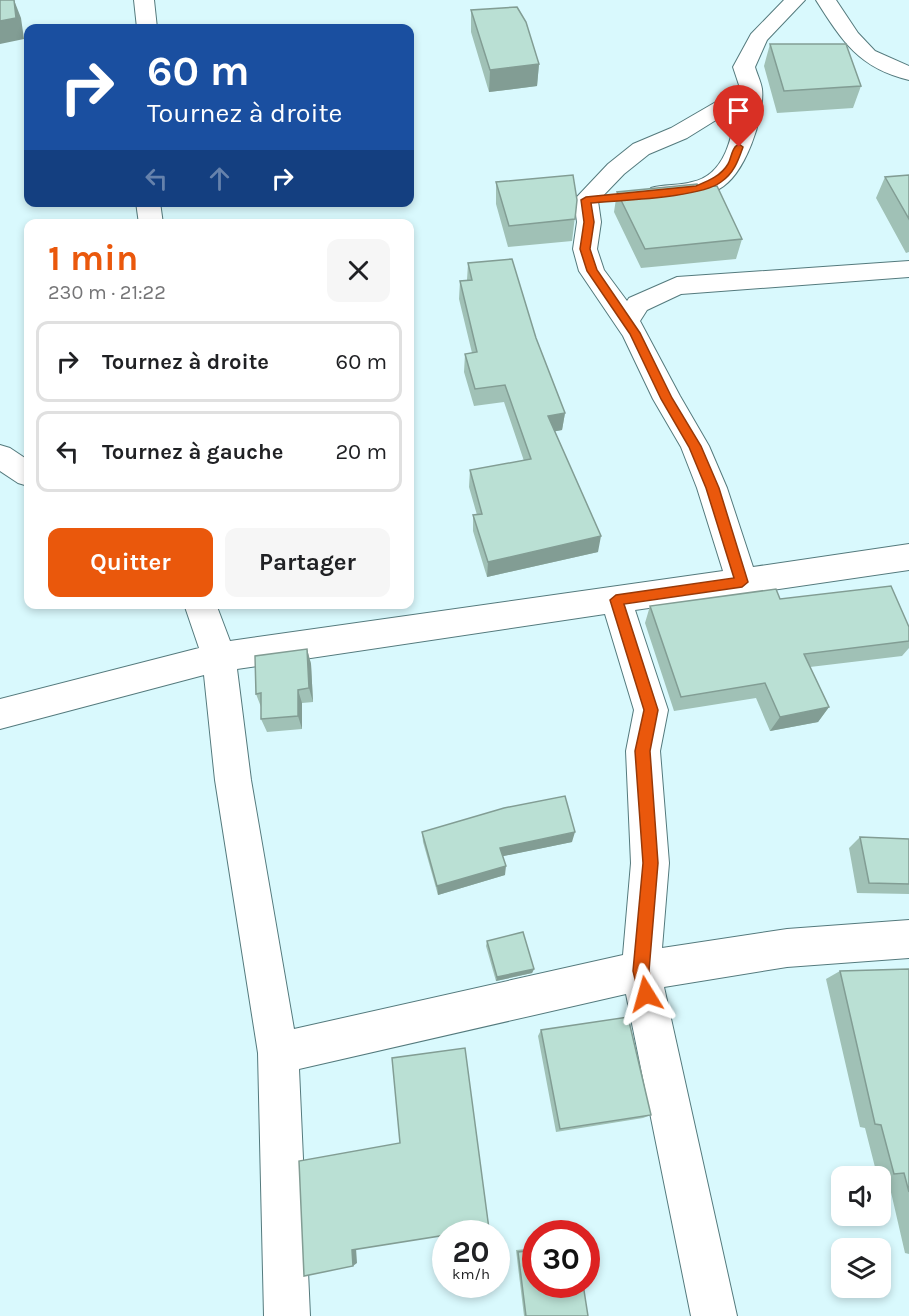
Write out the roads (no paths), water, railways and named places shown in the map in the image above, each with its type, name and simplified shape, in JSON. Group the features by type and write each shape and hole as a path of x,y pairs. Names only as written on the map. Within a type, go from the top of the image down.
{"street":[{"path":"144,0 147,24"},
{"path":"586,200 698,189 717,181 732,166 745,128 751,90 744,67 758,38 795,0"},
{"path":"826,0 850,37 868,55 909,74"},
{"path":"586,200 616,169 641,149 679,133 751,90"},
{"path":"586,200 589,222 585,249 592,271 627,321 695,446 712,488 742,582"},
{"path":"627,321 639,303 677,286 909,269"},
{"path":"0,456 24,472"},
{"path":"0,714 209,629 616,600 909,557"},
{"path":"616,600 651,710 642,751 650,863 641,971 714,1316"},
{"path":"183,609 209,629 278,1053 287,1316"},
{"path":"278,1053 641,971 787,948 909,939"}]}
